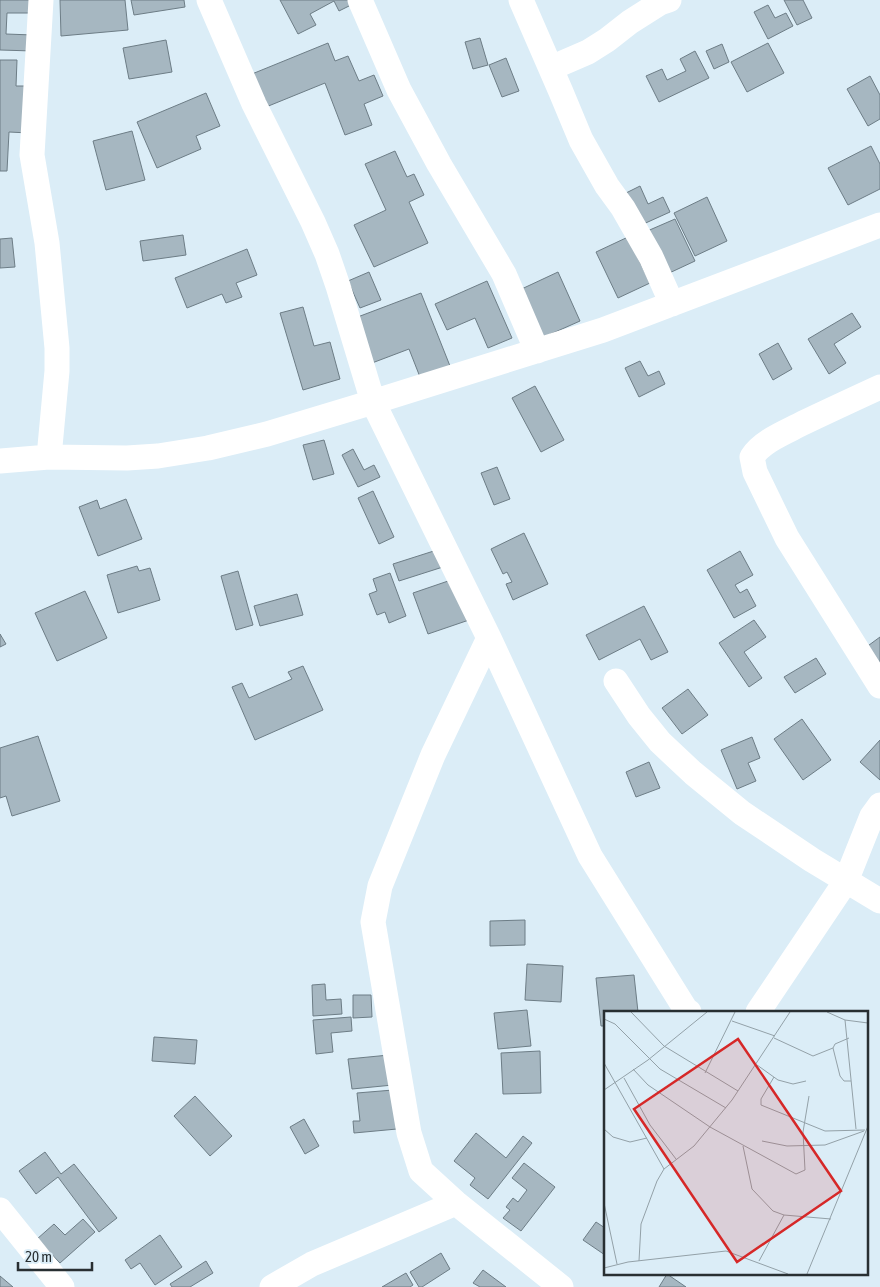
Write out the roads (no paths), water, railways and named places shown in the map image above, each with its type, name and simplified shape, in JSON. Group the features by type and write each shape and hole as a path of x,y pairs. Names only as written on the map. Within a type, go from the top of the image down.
{"street":[{"path":"41,0 32,154 47,243 57,348 57,370 49,457"},
{"path":"209,0 254,104 314,222 338,286 373,402 489,638 590,856 688,1011"},
{"path":"360,0 399,90 438,164 504,274 538,351"},
{"path":"521,0 581,140 607,186 623,208 638,234 655,265 672,304"},
{"path":"551,68 588,52 630,22 669,0"},
{"path":"0,461 49,457 127,458 158,456 208,448 267,434 603,330 880,226"},
{"path":"880,388 776,437 752,457 755,472 787,538 880,686"},
{"path":"489,638 433,755 380,886 373,922 409,1133 421,1171 456,1203 561,1287"},
{"path":"616,682 639,716 660,742 693,773 742,813 812,860 880,901"},
{"path":"759,1011 846,880 872,816 880,805"},
{"path":"272,1287 312,1264 456,1203"},
{"path":"0,1210 62,1287"}]}
